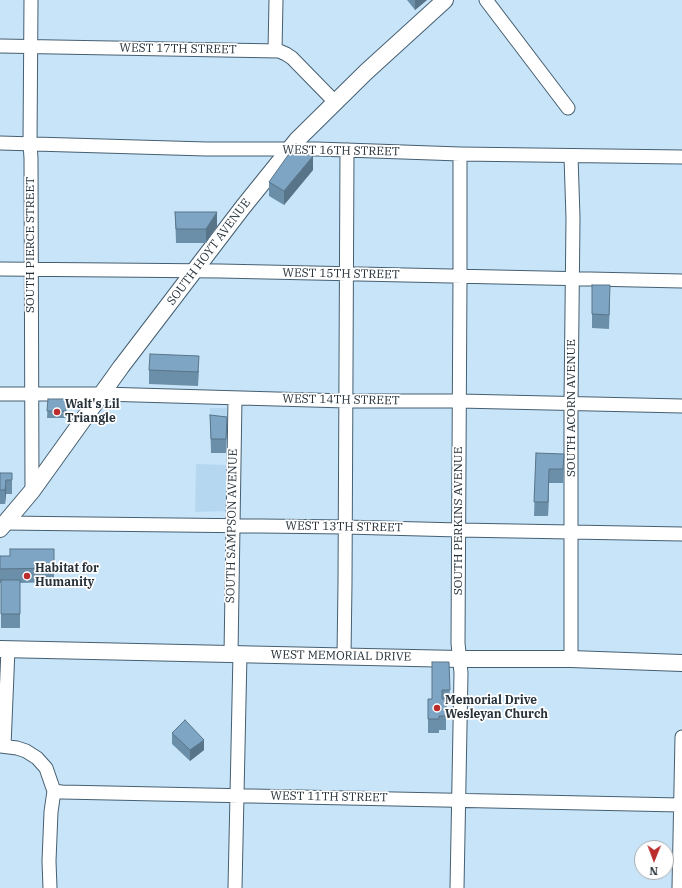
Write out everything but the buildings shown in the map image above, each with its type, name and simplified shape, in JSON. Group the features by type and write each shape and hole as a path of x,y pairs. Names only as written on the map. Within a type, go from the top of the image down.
{"main road":[{"name":"SOUTH HOYT AVENUE","path":"3,526 32,491 102,394 243,207 289,149 366,72 445,0"},
{"name":"WEST MEMORIAL DRIVE","path":"4,649 459,659 571,659 682,663"}],"street":[{"name":"SOUTH PIERCE STREET","path":"31,0 30,144 32,491"},
{"path":"275,51 276,0"},
{"path":"486,0 568,108"},
{"name":"WEST 17TH STREET","path":"0,46 275,51 286,54 292,58 335,102"},
{"name":"WEST 16TH STREET","path":"0,143 347,150 460,154 682,157"},
{"path":"344,656 347,150"},
{"name":"SOUTH PERKINS AVENUE","path":"457,888 461,673 458,643 460,154"},
{"name":"SOUTH ACORN AVENUE","path":"571,156 573,218 571,659"},
{"name":"WEST 15TH STREET","path":"0,269 682,280"},
{"name":"WEST 14TH STREET","path":"0,394 102,394 346,401 460,401 682,406"},
{"name":"SOUTH SAMPSON AVENUE","path":"235,398 232,525 237,796 235,888"},
{"name":"WEST 13TH STREET","path":"3,526 232,525 682,534"},
{"path":"4,649 2,746 26,751 37,758 46,768 54,791 51,812 49,861 50,888"},
{"path":"679,888 682,737"},
{"name":"WEST 11TH STREET","path":"54,791 458,800 681,797"}],"shaded area":[{"path":"210,408 227,408 227,431 210,429"},
{"path":"196,464 227,465 228,511 195,512"}],"place":[{"name":"Walt's Lil Triangle","path":"57,412"},
{"name":"Habitat for Humanity","path":"27,576"},
{"name":"Memorial Drive Wesleyan Church","path":"437,708"}]}
